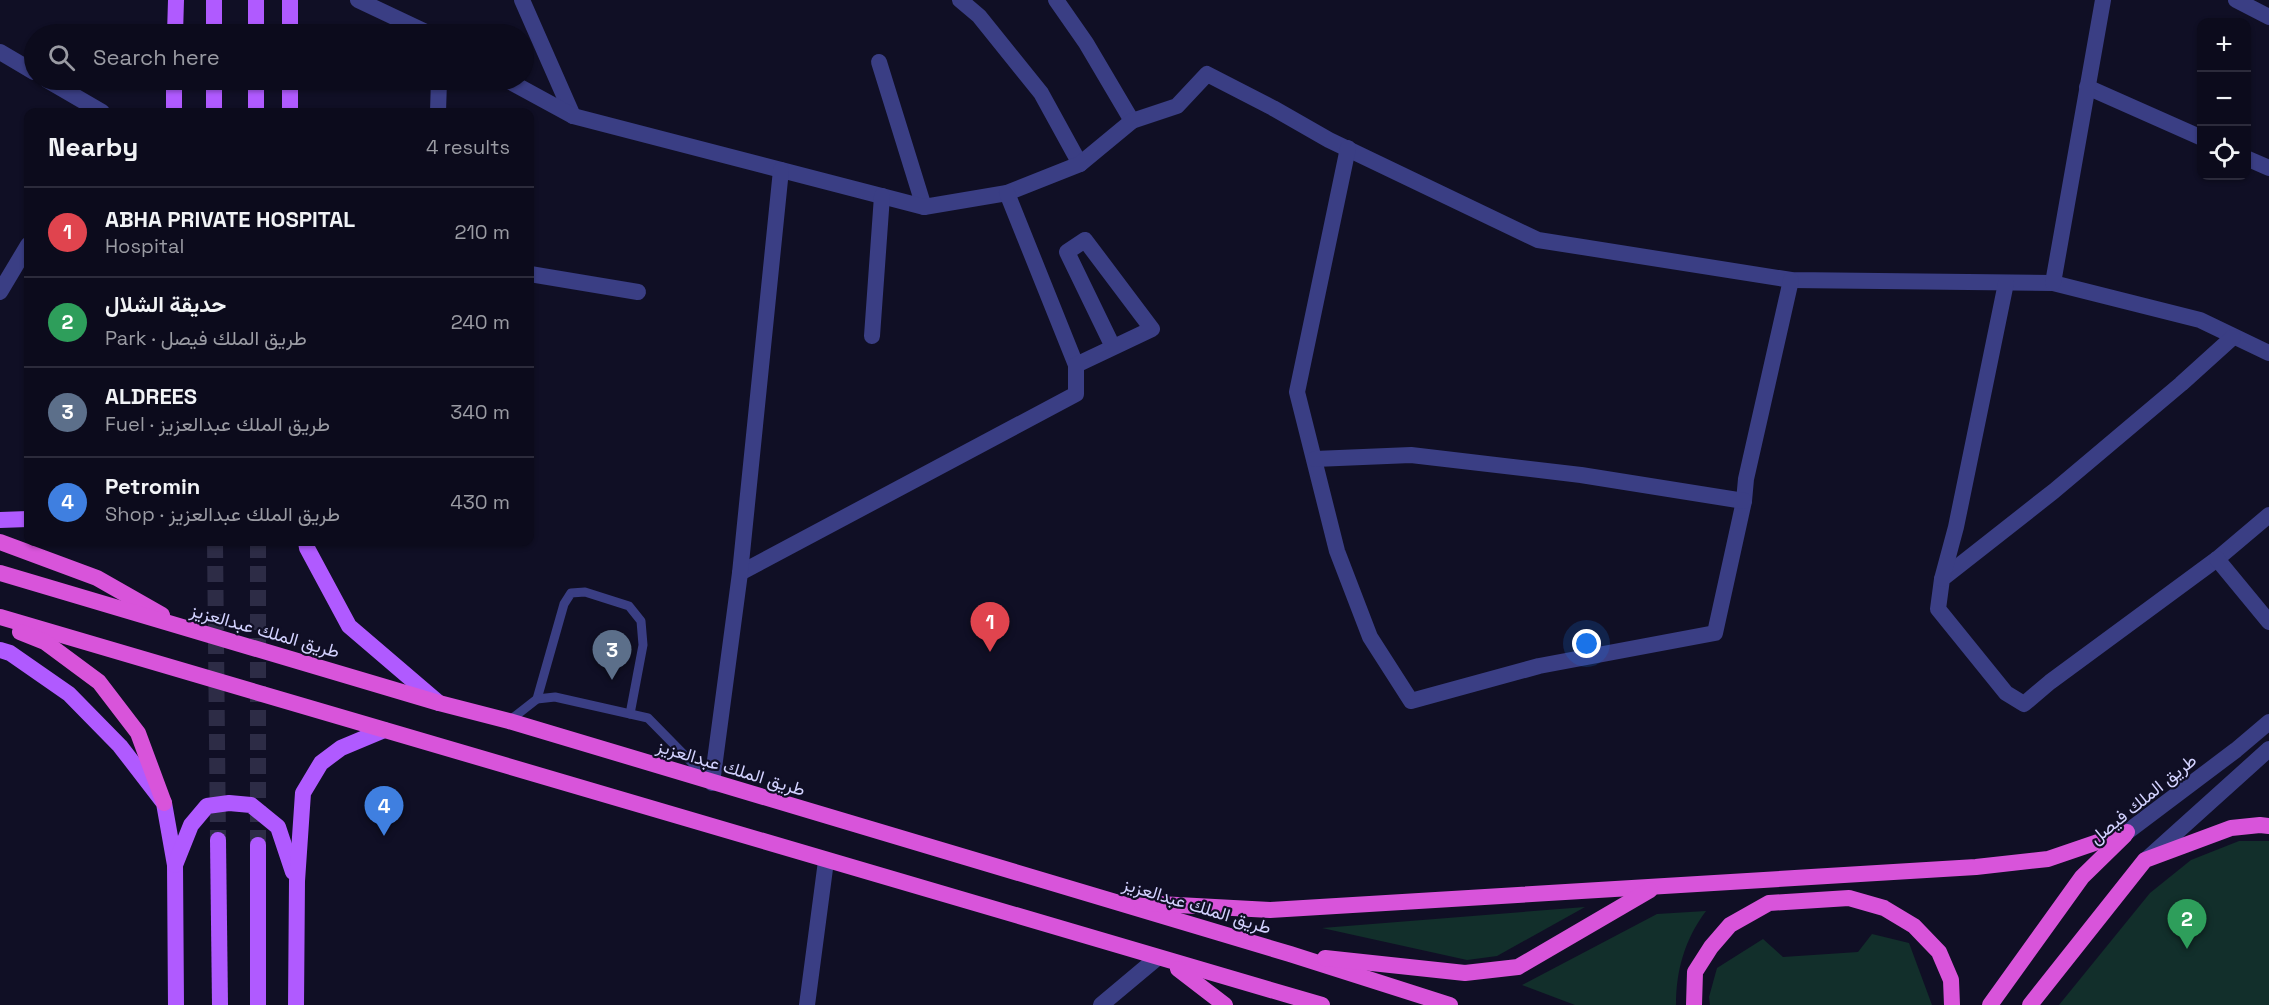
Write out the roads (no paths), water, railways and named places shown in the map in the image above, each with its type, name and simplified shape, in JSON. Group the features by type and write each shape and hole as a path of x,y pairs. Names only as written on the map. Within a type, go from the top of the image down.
{"highway":[{"path":"0,542 97,578 186,629"},
{"name":"طريق الملك عبدالعزيز","path":"0,573 439,703 509,721 1290,954 1450,1005"},
{"path":"0,617 1322,1005"},
{"path":"0,624 45,642 99,682 138,733 164,803"},
{"path":"2030,1005 2145,860 2231,828 2269,826"},
{"path":"1114,902 1270,910 1976,867 2048,858 2127,832"},
{"name":"طريق الملك فيصل","path":"1990,1005 2082,877 2127,832"},
{"path":"1290,954 1465,973 1518,967 1653,888"},
{"path":"1694,1005 1695,972 1711,947 1730,925 1769,903 1849,898 1884,908 1914,926 1939,952 1951,980 1952,1005"},
{"path":"1162,959 1225,1005"}],"main road":[{"path":"176,0 176,24"},
{"path":"214,0 214,24"},
{"path":"256,0 256,24"},
{"path":"290,0 290,24"},
{"path":"174,90 174,108"},
{"path":"214,90 214,108"},
{"path":"256,90 256,108"},
{"path":"290,90 290,108"},
{"path":"0,520 24,519"},
{"path":"307,546 348,626 439,703"},
{"path":"0,650 10,653 69,694 120,746 164,803 175,865 176,1005"},
{"path":"296,1005 297,881 303,793 321,763 341,748 384,730"},
{"path":"175,865 191,825 207,806 229,803 251,805 278,827 297,881"},
{"path":"218,840 220,1005"},
{"path":"258,845 258,1005"}],"street":[{"path":"358,0 409,24"},
{"path":"522,0 533,24"},
{"path":"960,0 979,16 1041,93 1080,164"},
{"path":"1056,0 1086,43 1132,121"},
{"path":"2053,283 2103,0"},
{"path":"2236,0 2269,17"},
{"path":"534,27 573,116"},
{"path":"0,52 24,66"},
{"path":"879,62 924,207"},
{"path":"525,90 573,116 924,207 1007,193 1080,164 1132,121 1177,106 1206,74 1348,148 1538,240 1791,280 2053,283 2200,320 2269,353"},
{"path":"2088,87 2197,136"},
{"path":"64,90 95,108"},
{"path":"438,108 439,90"},
{"path":"1348,148 1298,392 1337,551 1370,637 1411,700 1539,666 1715,633 1744,501 1746,480 1791,280"},
{"path":"2251,160 2269,168"},
{"path":"712,783 740,573 781,170"},
{"path":"740,573 1076,393 1076,364 1007,193"},
{"path":"872,336 882,196"},
{"path":"1076,364 1152,330 1085,240 1067,252 1113,347"},
{"path":"0,291 24,252"},
{"path":"534,275 638,292"},
{"path":"2006,284 1956,527 1942,579 1938,609 2006,693 2024,704 2050,682 2217,559 2269,515"},
{"path":"1942,579 2063,483 2233,337"},
{"path":"1315,459 1411,455 1581,475 1744,501"},
{"path":"2217,559 2269,622"},
{"name":"طريق الملك فيصل","path":"2127,832 2236,750 2269,722"},
{"path":"2145,860 2269,749"},
{"path":"807,1005 826,861"},
{"path":"1101,1005 1162,959"}],"lane":[{"path":"537,699 564,604 571,593 585,592 629,606 641,621 643,645 630,714"},
{"path":"509,721 537,699 555,698 648,718 712,783"}],"tunnel":[{"path":"215,546 218,840"},
{"path":"258,546 258,845"}],"place":[{"name":"ABHA PRIVATE HOSPITAL","path":"990,652"},
{"name":"ALDREES","path":"612,680"},
{"name":"Petromin","path":"384,836"},
{"name":"حديقة الشلال","path":"2187,949"}]}
